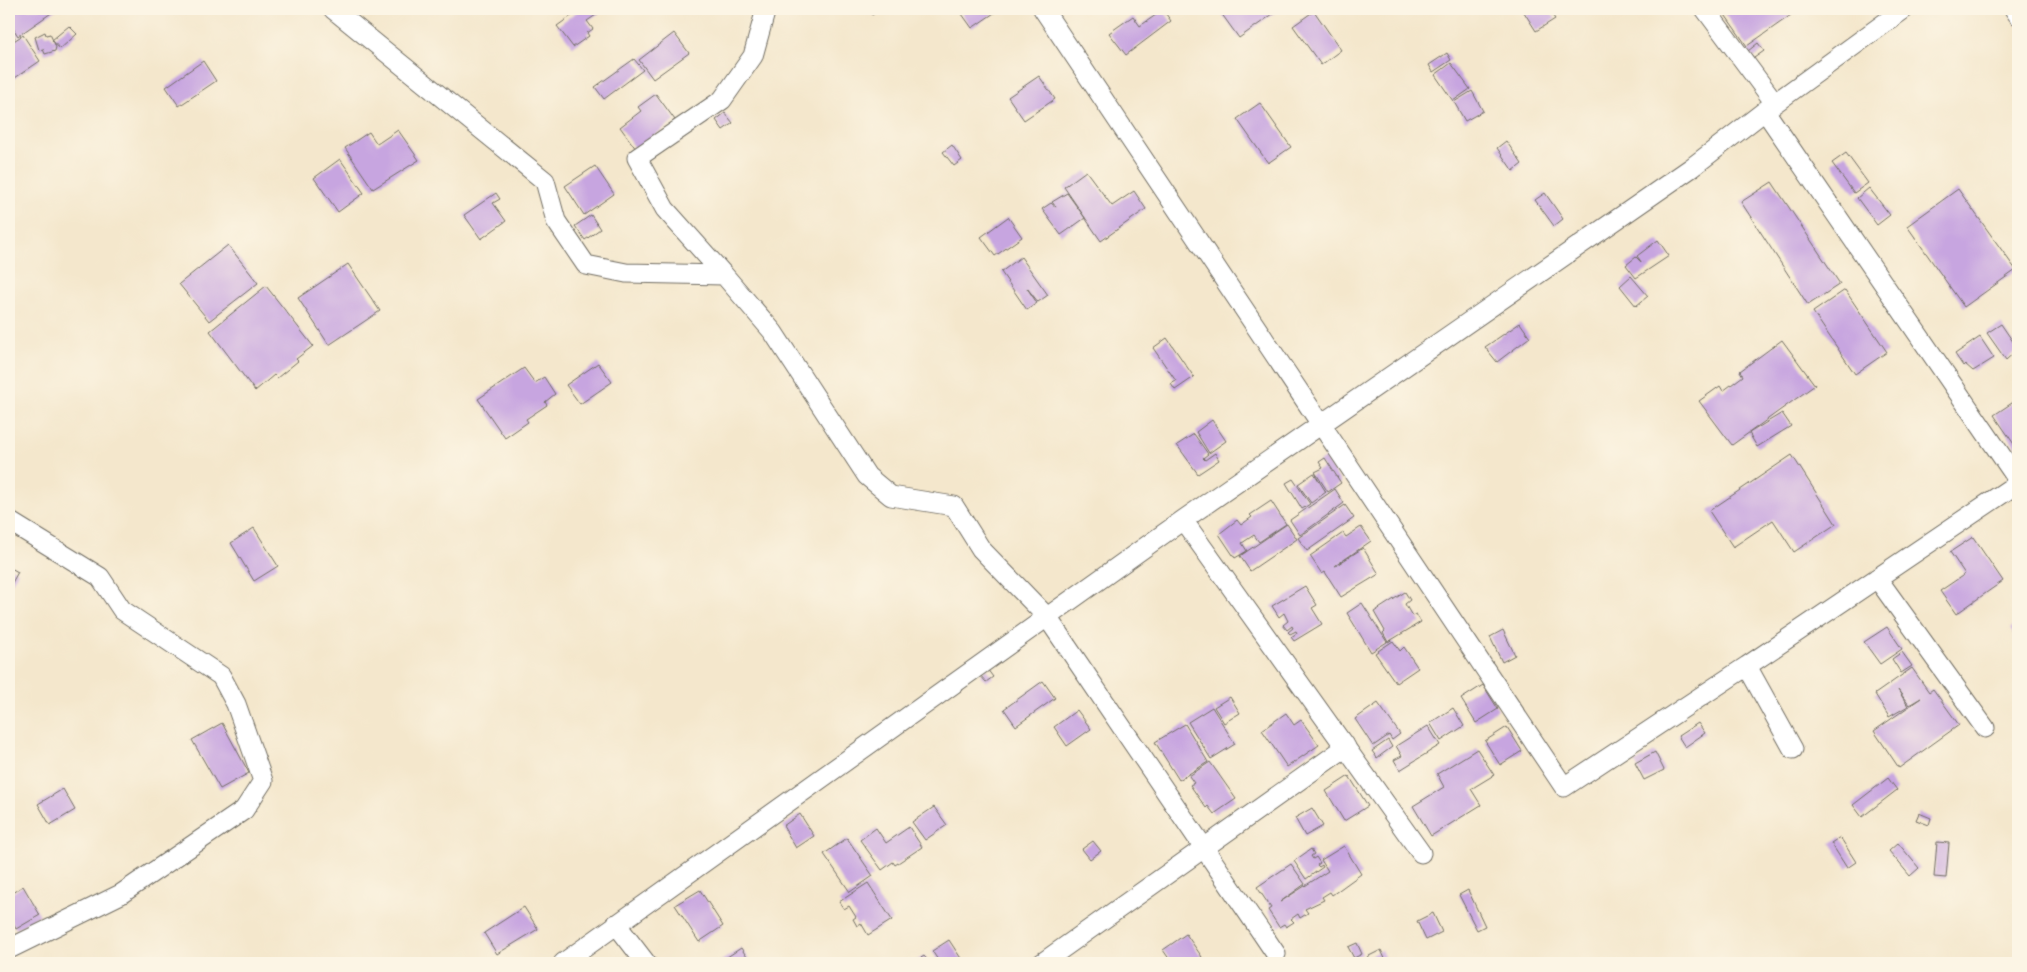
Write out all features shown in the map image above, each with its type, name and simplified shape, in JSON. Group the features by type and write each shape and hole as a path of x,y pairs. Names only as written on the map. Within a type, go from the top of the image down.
{"street":[{"path":"334,9 545,181 556,221 586,265 626,272 724,275"},
{"path":"766,9 753,56 722,100 637,158 665,209 774,332 866,476 891,496 954,506 982,549 1047,617 1276,954"},
{"path":"1043,9 1564,787 1747,666 2018,481 1706,9"},
{"path":"563,963 1183,520 1691,168 1770,107 1904,9"},
{"path":"2014,9 2018,15"},
{"path":"1183,520 1421,853"},
{"path":"9,521 100,577 122,610 222,676 236,704 263,782 244,810 121,894 9,949"},
{"path":"1877,578 1985,728"},
{"path":"1747,666 1793,749"},
{"path":"1042,963 1346,747"},
{"path":"616,924 646,963"}],"building":[{"path":"9,9 57,9 18,36 9,22"},
{"path":"581,9 602,11 587,21 593,29 587,33 589,36 573,47 557,26"},
{"path":"867,9 881,9 872,15"},
{"path":"969,9 1000,9 972,28 962,14"},
{"path":"1226,9 1280,9 1239,38 1221,13"},
{"path":"1522,9 1548,9 1555,19 1536,31"},
{"path":"1721,9 1787,9 1791,15 1747,46"},
{"path":"1163,10 1171,21 1126,55 1109,33 1133,16 1140,26"},
{"path":"1314,11 1341,50 1321,65 1293,26"},
{"path":"69,26 77,34 60,49 52,40"},
{"path":"9,28 15,38 9,43"},
{"path":"45,32 46,35 50,34 56,47 55,51 45,54 43,49 39,50 35,37"},
{"path":"674,33 689,53 653,79 639,60"},
{"path":"23,35 40,61 9,82 9,44"},
{"path":"1758,43 1764,51 1754,58 1748,51"},
{"path":"1447,53 1451,60 1433,72 1429,65"},
{"path":"634,59 643,70 604,99 595,87"},
{"path":"203,61 216,81 179,106 166,87"},
{"path":"1451,63 1470,89 1453,101 1435,75"},
{"path":"1039,76 1055,99 1024,120 1008,97"},
{"path":"1472,91 1483,111 1465,121 1454,102"},
{"path":"656,94 675,120 636,149 620,127 641,111 638,107"},
{"path":"1260,103 1291,147 1268,163 1237,119"},
{"path":"725,113 733,123 723,130 716,120"},
{"path":"398,130 419,160 373,189 345,148 369,132 377,144"},
{"path":"1506,141 1522,164 1513,171 1497,148"},
{"path":"952,145 962,160 954,166 943,152"},
{"path":"1846,153 1868,183 1854,193 1832,163"},
{"path":"340,159 364,193 338,212 314,178"},
{"path":"595,166 614,194 584,215 565,186"},
{"path":"1086,171 1112,206 1134,191 1146,209 1101,241 1064,187"},
{"path":"1772,182 1840,284 1808,305 1741,202"},
{"path":"1869,188 1890,215 1877,225 1857,198"},
{"path":"1958,189 2016,270 1964,307 1907,226"},
{"path":"496,193 500,199 493,203 506,221 481,239 464,215"},
{"path":"1067,193 1085,218 1061,235 1042,209 1051,203 1056,207 1052,202"},
{"path":"1545,193 1563,219 1554,226 1535,200"},
{"path":"591,215 600,229 585,240 575,226"},
{"path":"1008,217 1022,237 995,256 981,237"},
{"path":"1658,240 1669,256 1636,278 1626,265 1636,257 1642,263 1637,256"},
{"path":"228,245 258,283 209,321 179,284"},
{"path":"1021,257 1048,295 1038,302 1027,288 1037,303 1027,310 1001,272"},
{"path":"348,264 380,311 329,345 298,298"},
{"path":"1631,276 1648,296 1636,306 1620,286"},
{"path":"266,286 313,346 296,359 298,361 277,378 274,375 255,391 210,331"},
{"path":"1845,290 1887,352 1855,374 1813,312"},
{"path":"1520,323 1530,337 1497,362 1485,347"},
{"path":"2001,324 2018,349 2006,360 1987,333"},
{"path":"1980,337 1994,358 1973,371 1965,364 1963,366 1955,354"},
{"path":"1167,338 1194,377 1175,390 1171,384 1176,381 1153,348"},
{"path":"1782,340 1815,385 1732,445 1699,401 1720,386 1723,391 1743,376 1740,371"},
{"path":"598,363 612,382 580,404 566,385"},
{"path":"524,368 535,383 544,377 555,394 545,402 547,405 526,419 528,422 505,438 478,399"},
{"path":"2018,399 2018,450 1994,415"},
{"path":"1782,413 1791,426 1757,447 1749,433"},
{"path":"1212,420 1226,441 1209,453 1196,432"},
{"path":"1194,434 1208,454 1203,458 1205,460 1215,453 1219,460 1198,474 1177,445"},
{"path":"1792,455 1836,524 1794,552 1773,520 1733,547 1709,511"},
{"path":"1325,458 1341,483 1328,492 1315,472 1323,468 1319,462"},
{"path":"1314,473 1326,492 1311,503 1298,484"},
{"path":"1293,479 1310,504 1302,509 1286,483"},
{"path":"1335,489 1344,503 1300,535 1290,520"},
{"path":"1271,501 1286,524 1259,542 1254,535 1242,543 1247,551 1235,558 1219,534 1237,520 1241,525 1252,517 1250,515"},
{"path":"1345,505 1354,518 1307,551 1298,538"},
{"path":"1287,524 1297,539 1250,571 1240,556"},
{"path":"1361,527 1371,541 1335,566 1363,548 1379,574 1341,597 1325,572 1322,574 1310,556 1343,533 1346,537"},
{"path":"254,528 278,566 254,581 231,543"},
{"path":"1973,537 2003,581 1956,614 1940,591 1965,574 1950,552"},
{"path":"9,567 18,572 9,588"},
{"path":"1305,586 1317,605 1312,608 1322,624 1294,641 1291,637 1297,633 1296,631 1290,634 1288,632 1293,628 1292,626 1287,630 1283,625 1288,621 1284,613 1279,617 1272,606"},
{"path":"1405,592 1410,600 1405,604 1412,616 1416,614 1421,622 1388,642 1383,633 1385,631 1374,612"},
{"path":"1362,603 1387,642 1371,652 1347,613"},
{"path":"2018,623 2018,641 2010,629"},
{"path":"1887,627 1902,649 1880,664 1864,642"},
{"path":"1503,630 1515,655 1502,662 1490,637"},
{"path":"1393,641 1400,651 1404,647 1418,668 1396,683 1375,653"},
{"path":"1902,652 1912,666 1901,673 1892,659"},
{"path":"1912,668 1929,692 1933,689 1959,725 1899,768 1874,731 1921,698 1909,705 1898,690 1908,706 1889,717 1875,694"},
{"path":"987,669 993,677 986,682 980,675"},
{"path":"1043,681 1055,698 1016,726 1004,709"},
{"path":"1483,685 1498,709 1476,723 1461,699"},
{"path":"1230,697 1240,713 1224,723 1214,707"},
{"path":"1378,703 1400,734 1392,740 1389,735 1373,746 1355,719"},
{"path":"1212,707 1235,744 1211,759 1188,722"},
{"path":"1453,708 1464,726 1441,741 1430,723"},
{"path":"1077,710 1091,729 1067,746 1054,727"},
{"path":"1286,713 1294,725 1301,720 1319,745 1287,767 1262,730"},
{"path":"222,723 249,773 220,789 192,740"},
{"path":"1698,723 1705,733 1685,747 1678,736"},
{"path":"1185,724 1208,762 1179,780 1155,742"},
{"path":"1428,726 1440,745 1400,770 1394,760 1402,756 1396,746"},
{"path":"1507,727 1522,751 1500,765 1485,741"},
{"path":"1388,740 1392,747 1377,758 1372,751"},
{"path":"1477,749 1494,775 1471,789 1481,805 1431,836 1413,806 1444,787 1437,774"},
{"path":"1655,752 1664,770 1644,780 1635,763"},
{"path":"1210,762 1236,799 1214,814 1208,806 1206,808 1190,785 1194,783 1189,776"},
{"path":"1349,776 1368,806 1344,821 1326,791"},
{"path":"1888,778 1897,790 1862,817 1853,805"},
{"path":"63,789 75,810 50,825 38,804"},
{"path":"934,807 947,825 925,840 912,822"},
{"path":"1312,808 1323,826 1305,836 1295,818"},
{"path":"1919,813 1931,818 1929,825 1916,820"},
{"path":"800,814 814,836 796,848 783,826"},
{"path":"909,827 922,847 895,865 893,862 882,870 860,840 876,828 886,843"},
{"path":"1840,837 1856,862 1847,868 1831,843"},
{"path":"847,838 873,876 850,892 824,854"},
{"path":"1093,841 1101,851 1090,859 1082,849"},
{"path":"1937,842 1949,843 1946,878 1934,877"},
{"path":"1898,843 1919,868 1910,876 1889,851"},
{"path":"1344,846 1361,874 1332,895 1330,892 1322,897 1324,900 1305,909 1308,913 1300,918 1298,914 1291,919 1294,922 1286,927 1284,924 1279,927 1268,910 1271,908 1257,887 1291,864 1305,884 1280,902 1328,871 1321,860"},
{"path":"1311,849 1314,854 1311,856 1313,859 1316,857 1320,863 1317,865 1319,867 1322,865 1323,867 1306,879 1294,861"},
{"path":"868,883 892,920 868,935 861,923 857,926 853,919 856,917 849,906 844,909 839,902"},
{"path":"23,886 40,915 16,929 9,916 9,895"},
{"path":"700,890 723,926 699,942 675,905"},
{"path":"1468,890 1485,926 1477,930 1459,895"},
{"path":"524,907 538,929 497,954 484,933"},
{"path":"1433,913 1442,932 1426,940 1417,921"},
{"path":"1186,934 1202,957 1193,963 1172,963 1163,950"},
{"path":"949,940 964,963 940,963 932,951"},
{"path":"1357,943 1362,954 1354,958 1348,947"},
{"path":"741,948 751,963 718,963"},
{"path":"1381,950 1387,963 1371,963 1367,957"},
{"path":"924,956 930,963 913,963"}]}
